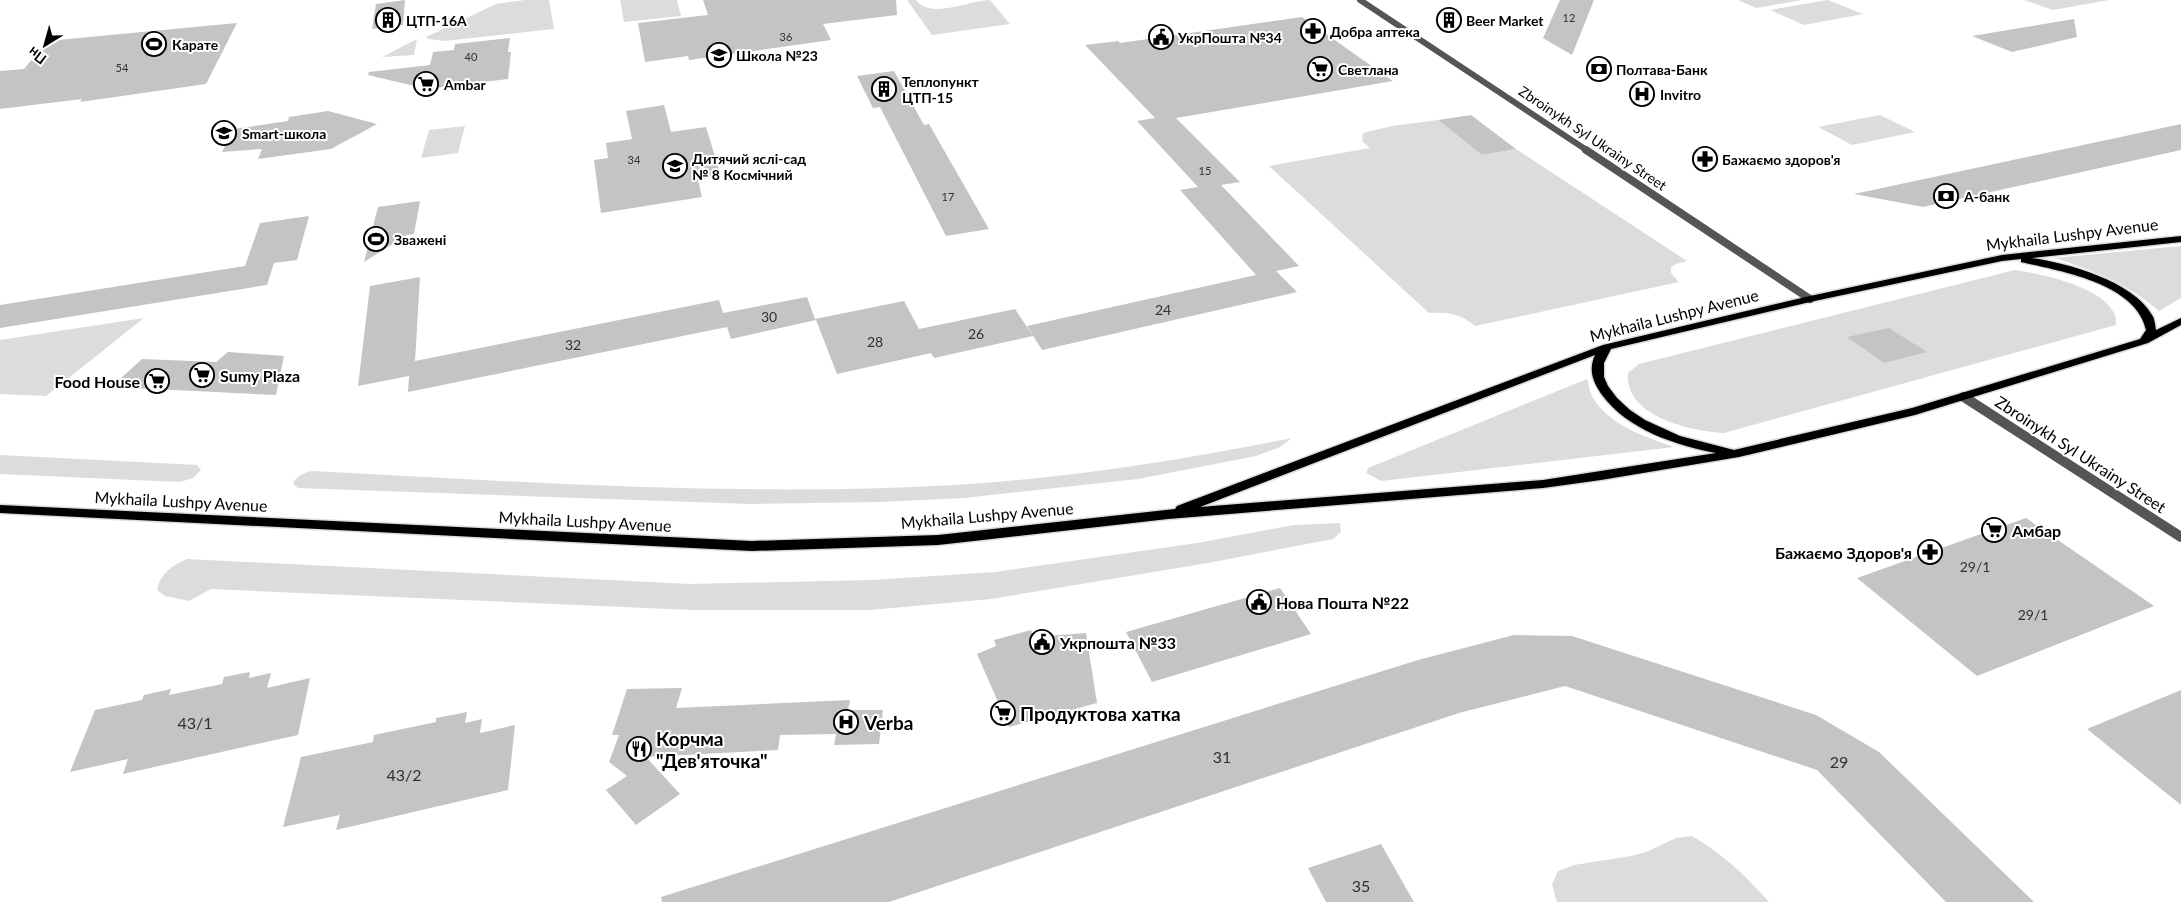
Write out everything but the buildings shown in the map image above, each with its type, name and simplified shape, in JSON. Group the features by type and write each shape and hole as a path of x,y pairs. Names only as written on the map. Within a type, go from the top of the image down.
{"main road":[{"name":"Mykhaila Lushpy Avenue","path":"1168,514 1607,347 1810,299 2002,258 2181,239"},
{"path":"2002,258 2029,260 2058,266 2114,288 2135,302 2148,317 2151,330 2144,341"},
{"name":"Mykhaila Lushpy Avenue","path":"0,509 752,546 938,540 1168,514 1543,484 1739,453 1915,411 1964,397 2144,341 2181,320"},
{"path":"1607,347 1598,361 1598,378 1608,396 1627,414 1654,430 1686,442 1739,453"}],"street":[{"name":"Zbroinykh Syl Ukrainy Street","path":"1360,0 1810,299"},
{"name":"Zbroinykh Syl Ukrainy Street","path":"1964,397 2181,537"}],"shaded area":[{"path":"525,0 549,0 554,29 445,41 428,39 426,37 496,4"},
{"path":"620,0 677,0 681,16 624,22"},
{"path":"907,0 916,0 922,6 941,9 990,0 1010,24 932,35"},
{"path":"1738,0 1802,0 1756,8"},
{"path":"1828,0 1863,14 1804,25 1770,10"},
{"path":"2024,0 2109,0 2053,10"},
{"path":"417,39 414,55 382,57"},
{"path":"1880,115 1915,132 1852,145 1818,127"},
{"path":"1438,120 1482,155 1516,149 1687,261 1671,267 1671,273 1679,282 1475,326 1465,319 1454,315 1429,313 1269,166 1370,148 1362,141 1363,133 1392,126"},
{"path":"465,126 458,153 421,158 429,130"},
{"path":"2181,246 2181,298 2159,311 2135,293 2109,278 2054,258"},
{"path":"2015,270 2055,278 2097,295 2114,313 2116,325 1724,433 1695,429 1662,419 1648,411 1637,401 1630,388 1628,373 1639,364"},
{"path":"144,318 46,396 0,394 0,340"},
{"path":"1587,379 1593,398 1609,416 1629,429 1674,447 1381,481 1366,473 1368,468"},
{"path":"1292,438 1280,447 1256,456 1138,479 964,498 880,502 750,504 298,488 293,484 298,477 312,471 634,487 714,489 875,488 955,485 1082,473 1208,454"},
{"path":"0,455 197,465 201,470 193,478 180,482 0,474"},
{"path":"1340,523 1341,532 1333,539 1208,563 991,599 870,610 692,610 211,589 189,601 165,596 157,590 164,575 176,564 187,559 690,584 872,580 995,572 1197,543 1294,525"},
{"path":"1692,836 1734,866 1769,902 1557,902 1556,900 1552,884 1558,871 1574,865 1631,856 1646,852 1676,838"}],"place":[{"name":"ЦТП-16А","path":"388,20"},
{"name":"Beer Market","path":"1449,20"},
{"name":"Добра аптека","path":"1313,31"},
{"name":"УкрПошта №34","path":"1161,37"},
{"name":"Карате","path":"154,44"},
{"name":"Школа №23","path":"719,55"},
{"name":"Светлана","path":"1320,69"},
{"name":"Полтава-Банк","path":"1599,69"},
{"name":"Ambar","path":"426,84"},
{"name":"Теплопункт ЦТП-15","path":"884,89"},
{"name":"Invitro","path":"1642,94"},
{"name":"Smart-школа","path":"224,133"},
{"name":"Бажаємо здоров'я","path":"1705,159"},
{"name":"Дитячий яслі-сад № 8 Космічний","path":"675,166"},
{"name":"А-банк","path":"1946,196"},
{"name":"Зважені","path":"376,239"},
{"name":"Sumy Plaza","path":"202,375"},
{"name":"Food House","path":"157,381"},
{"name":"Амбар","path":"1994,530"},
{"name":"Бажаємо Здоров'я","path":"1930,552"},
{"name":"Нова Пошта №22","path":"1259,602"},
{"name":"Укрпошта №33","path":"1042,642"},
{"name":"Продуктова хатка","path":"1003,713"},
{"name":"Verba","path":"846,722"},
{"name":"Корчма \"Дев'яточка\"","path":"639,749"}]}
